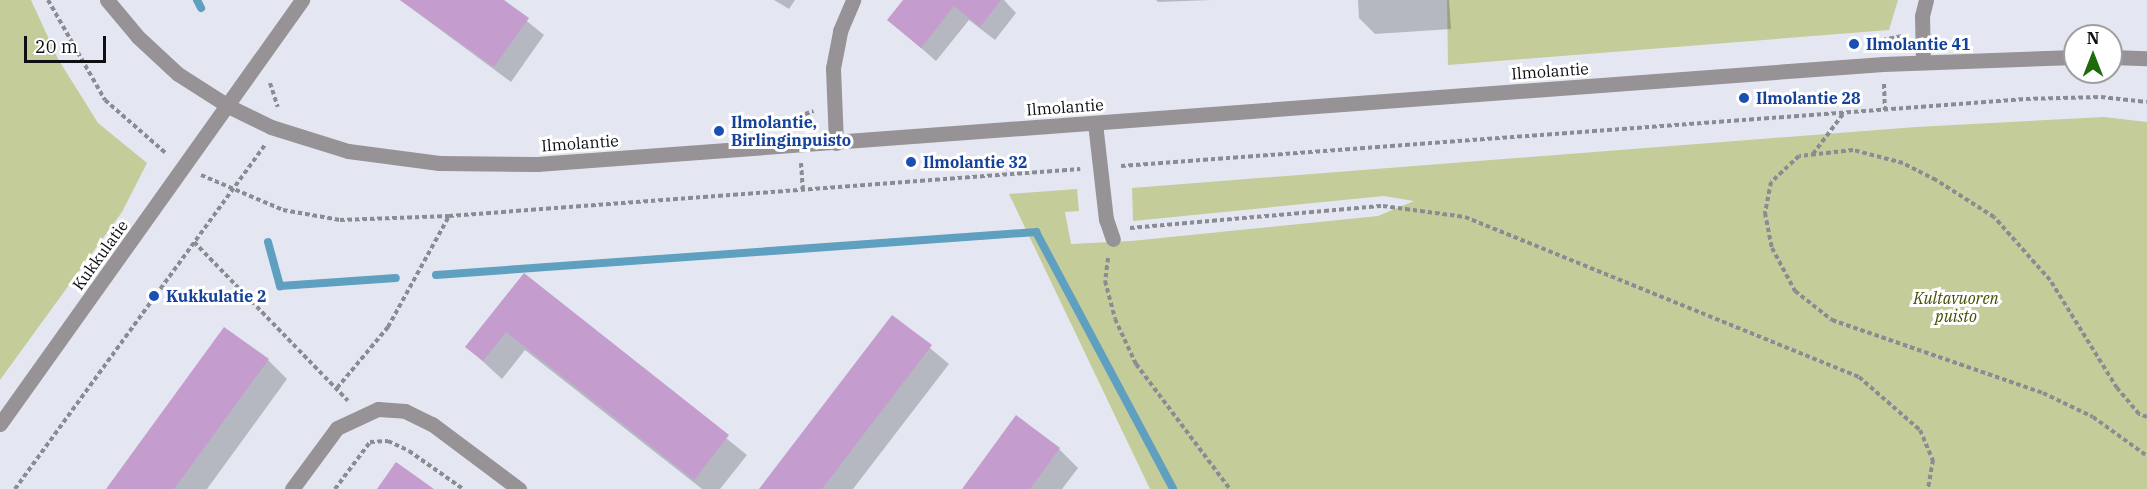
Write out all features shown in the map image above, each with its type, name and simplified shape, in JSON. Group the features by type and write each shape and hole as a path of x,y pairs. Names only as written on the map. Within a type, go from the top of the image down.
{"street":[{"name":"Ilmolantie","path":"107,0 138,37 178,74 228,106 271,127 348,150 440,163 537,164 1923,62 2063,57"},
{"name":"Kukkulatie","path":"0,424 302,0"},
{"path":"836,143 833,68 840,32 853,0"},
{"path":"1923,62 1922,16 1926,0"},
{"path":"2123,57 2147,58"},
{"path":"1095,123 1106,219 1113,238"},
{"path":"292,489 337,428 356,417 378,409 405,411 432,424 519,489"}],"path":[{"path":"48,0 105,100 152,144 185,166 233,191 283,210 340,220 450,216 2026,99 2101,97 2147,102"},
{"path":"1813,154 1843,113"},
{"path":"2147,417 2139,414 2116,388 2050,280 1994,217 1903,163 1853,150 1799,156 1771,182 1765,213 1772,248 1795,291 1832,320 2043,393 2092,417 2147,456"},
{"path":"15,489 233,191"},
{"path":"1230,489 1136,364 1119,328 1105,280 1113,238 1126,228 1383,206 1465,217 1859,377 1920,430 1933,460 1928,489"},
{"path":"337,388 388,327 450,216"},
{"path":"194,242 337,388 370,442"},
{"path":"370,442 388,441 409,451 463,489"},
{"path":"335,489 370,442"}],"green space":[{"path":"0,0 31,0 58,59 98,123 147,163 122,212 0,380"},
{"path":"1447,0 1898,0 1889,30 1448,65"},
{"name":"Kultavuoren puisto","path":"2104,117 2147,122 2147,489 1150,489 1009,194 1077,189 1079,211 1065,212 1071,244 1131,241 1378,216 1414,201 1384,196 1133,221 1132,188 1916,127"}],"building":[{"path":"400,0 504,0 529,18 494,67"},
{"path":"903,0 1001,0 980,27 954,6 921,48 887,20"},
{"path":"524,273 729,435 694,480 506,332 483,361 465,347"},
{"path":"892,315 932,345 822,489 759,489"},
{"path":"224,327 269,359 174,489 106,489"},
{"path":"1016,415 1060,448 1030,489 962,489"},
{"path":"396,462 434,489 377,489"}],"waterway":[{"path":"197,0 201,8"},
{"path":"436,275 1036,232 1173,489"},
{"path":"268,242 280,286 396,278"}],"place":[{"name":"Ilmolantie 41","path":"1854,44"},
{"name":"Ilmolantie 28","path":"1744,98"},
{"name":"Ilmolantie, Birlinginpuisto","path":"719,131"},
{"name":"Ilmolantie 32","path":"911,162"},
{"name":"Kukkulatie 2","path":"154,296"}]}
